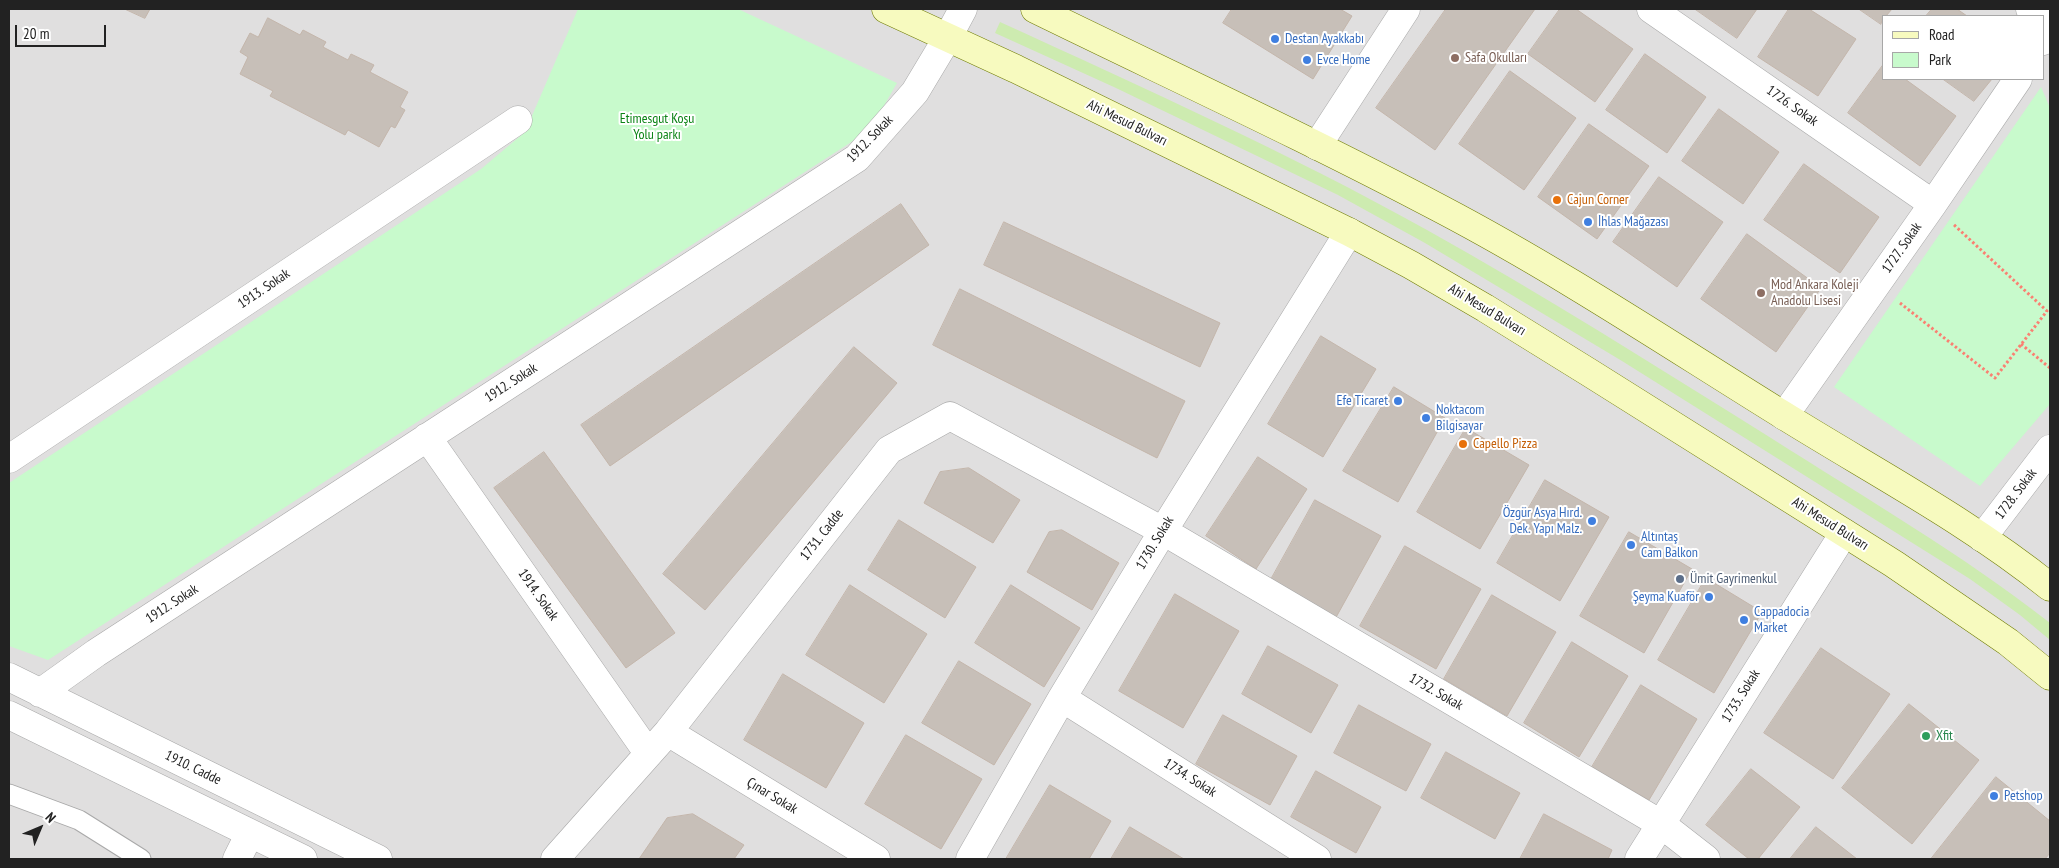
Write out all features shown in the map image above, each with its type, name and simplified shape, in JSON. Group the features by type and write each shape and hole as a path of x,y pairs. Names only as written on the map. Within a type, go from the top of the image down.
{"main road":[{"name":"Ahi Mesud Bulvarı","path":"886,9 1016,69 1349,232 1485,308 1844,533 1975,619 2050,676"},
{"path":"1035,9 1317,146 1442,210 1590,294 1784,416 1933,506 2050,586"}],"street":[{"name":"1912. Sokak","path":"40,693 105,647 857,158 915,92 948,38 963,9"},
{"path":"1317,146 1406,9"},
{"name":"1726. Sokak","path":"1651,9 1934,204"},
{"path":"2044,40 2050,28"},
{"name":"1727. Sokak","path":"1784,416 1934,204 2017,80"},
{"name":"1913. Sokak","path":"9,459 518,120"},
{"name":"1730. Sokak","path":"970,859 1062,698 1162,531 1349,232"},
{"name":"1731. Cadde","path":"555,859 668,732 889,450 950,416 1162,531"},
{"name":"1914. Sokak","path":"427,437 648,753"},
{"name":"1728. Sokak","path":"1982,538 2050,449"},
{"name":"1732. Sokak","path":"1162,531 1661,824 1706,859"},
{"name":"1733. Sokak","path":"1639,859 1844,533"},
{"name":"1910. Cadde","path":"9,678 378,859"},
{"name":"1734. Sokak","path":"1062,698 1317,859"},
{"path":"9,715 303,859"},
{"name":"Çınar Sokak","path":"668,732 876,859"},
{"path":"237,859 250,833"}],"lane":[{"path":"9,794 79,820 142,859"}],"path":[{"path":"1895,299 1995,378 2047,311 1934,204"},
{"path":"2021,344 2050,368"}],"shaded area":[{"path":"9,9 2050,9 2050,859 9,859"}],"green space":[{"name":"Etimesgut Koşu Yolu parkı","path":"578,9 738,9 897,83 870,130 48,660 9,646 9,483 481,169 525,132"},
{"path":"1000,22 1216,122 1322,174 1427,230 1514,280 1686,385 1948,550 2050,623 2050,640 2020,615 1970,579 1622,361 1425,243 1338,195 1116,88 995,33"},
{"path":"2041,87 2050,108 2050,404 1980,486 1834,387"}],"building":[{"path":"125,9 150,9 145,18"},
{"path":"1232,9 1340,9 1352,16 1313,79 1223,23"},
{"name":"Safa Okulları","path":"1446,9 1535,9 1435,150 1376,108"},
{"path":"1560,9 1576,9 1633,49 1595,102 1528,54"},
{"path":"1695,9 1757,9 1737,38"},
{"path":"1789,9 1809,9 1856,39 1818,96 1758,57"},
{"path":"1859,9 1892,9 1887,15 1882,15 1881,24"},
{"path":"1932,9 1957,9 1966,15 1927,15"},
{"path":"268,18 300,35 303,30 326,42 323,47 348,60 351,54 374,65 370,72 408,92 400,107 405,110 395,128 391,126 379,147 348,130 345,135 270,96 273,91 240,74 248,57 240,52 250,33 258,37"},
{"path":"1645,54 1706,97 1667,153 1606,110"},
{"path":"1882,66 1882,80 1906,80 1956,116 1920,166 1848,113"},
{"path":"1510,71 1576,118 1524,190 1459,144"},
{"path":"1944,80 1991,80 1974,101"},
{"path":"1719,109 1779,152 1743,204 1682,161"},
{"path":"1589,124 1649,166 1597,239 1538,197"},
{"path":"1804,164 1879,217 1840,273 1764,220"},
{"path":"1659,177 1723,222 1677,287 1613,242"},
{"path":"901,204 929,245 610,466 581,425"},
{"path":"1004,222 1220,323 1200,367 984,265"},
{"name":"Mod Ankara Koleji Anadolu Lisesi","path":"1747,234 1821,288 1776,352 1701,299"},
{"path":"960,289 1185,401 1157,458 933,345"},
{"path":"1321,336 1376,369 1323,457 1268,424"},
{"path":"854,347 897,383 705,610 663,574"},
{"path":"1394,387 1445,418 1398,502 1343,471"},
{"path":"1466,428 1529,465 1480,549 1417,512"},
{"path":"544,452 675,633 626,668 494,488"},
{"path":"1258,457 1307,489 1256,569 1206,536"},
{"path":"969,468 1020,500 993,543 924,503 940,472"},
{"path":"1545,480 1609,517 1560,601 1497,563"},
{"path":"1315,500 1381,536 1334,621 1268,585"},
{"path":"899,520 976,567 945,618 868,570"},
{"path":"1062,530 1119,563 1092,610 1027,572 1049,532"},
{"path":"1629,532 1692,569 1644,653 1580,616"},
{"path":"1405,546 1481,589 1436,669 1360,626"},
{"path":"1706,578 1762,612 1714,693 1658,660"},
{"path":"850,585 927,634 884,703 806,655"},
{"path":"1011,585 1080,628 1044,687 975,643"},
{"path":"1175,594 1239,631 1183,728 1119,691"},
{"path":"1492,595 1556,632 1507,716 1444,679"},
{"path":"1572,642 1628,676 1579,757 1524,723"},
{"path":"1268,646 1338,685 1311,733 1242,694"},
{"path":"1821,648 1890,694 1833,779 1764,733"},
{"path":"959,661 1031,704 994,765 922,723"},
{"path":"783,674 864,723 826,788 744,740"},
{"path":"1641,685 1697,719 1649,800 1592,767"},
{"path":"1909,704 1979,760 1912,844 1842,788"},
{"path":"1359,705 1431,744 1406,791 1334,753"},
{"path":"1223,715 1297,756 1270,805 1196,764"},
{"path":"906,735 982,779 941,849 865,804"},
{"path":"1446,752 1520,793 1495,839 1421,798"},
{"path":"1751,769 1800,807 1758,859 1749,859 1706,825"},
{"path":"1316,771 1381,807 1356,853 1291,817"},
{"path":"1996,777 2050,821 2050,853 2045,859 1931,859"},
{"path":"1050,785 1111,821 1089,859 1006,859"},
{"path":"693,814 744,845 734,859 639,859 667,818"},
{"path":"1544,814 1612,850 1608,859 1520,859"},
{"path":"1130,827 1184,859 1111,859"},
{"path":"1816,827 1857,859 1790,859"}],"place":[{"name":"Destan Ayakkabı","path":"1275,39"},
{"name":"Safa Okulları","path":"1455,58"},
{"name":"Evce Home","path":"1307,60"},
{"name":"Cajun Corner","path":"1557,200"},
{"name":"İhlas Mağazası","path":"1588,222"},
{"name":"Mod Ankara Koleji Anadolu Lisesi","path":"1761,293"},
{"name":"Efe Ticaret","path":"1398,401"},
{"name":"Noktacom Bilgisayar","path":"1426,418"},
{"name":"Capello Pizza","path":"1463,444"},
{"name":"Özgür Asya Hırd. Dek. Yapı Malz.","path":"1592,521"},
{"name":"Altıntaş Cam Balkon","path":"1631,545"},
{"name":"Ümit Gayrimenkul","path":"1680,579"},
{"name":"Şeyma Kuaför","path":"1709,597"},
{"name":"Cappadocia Market","path":"1744,620"},
{"name":"Xfit","path":"1926,736"},
{"name":"Petshop","path":"1994,796"}]}
